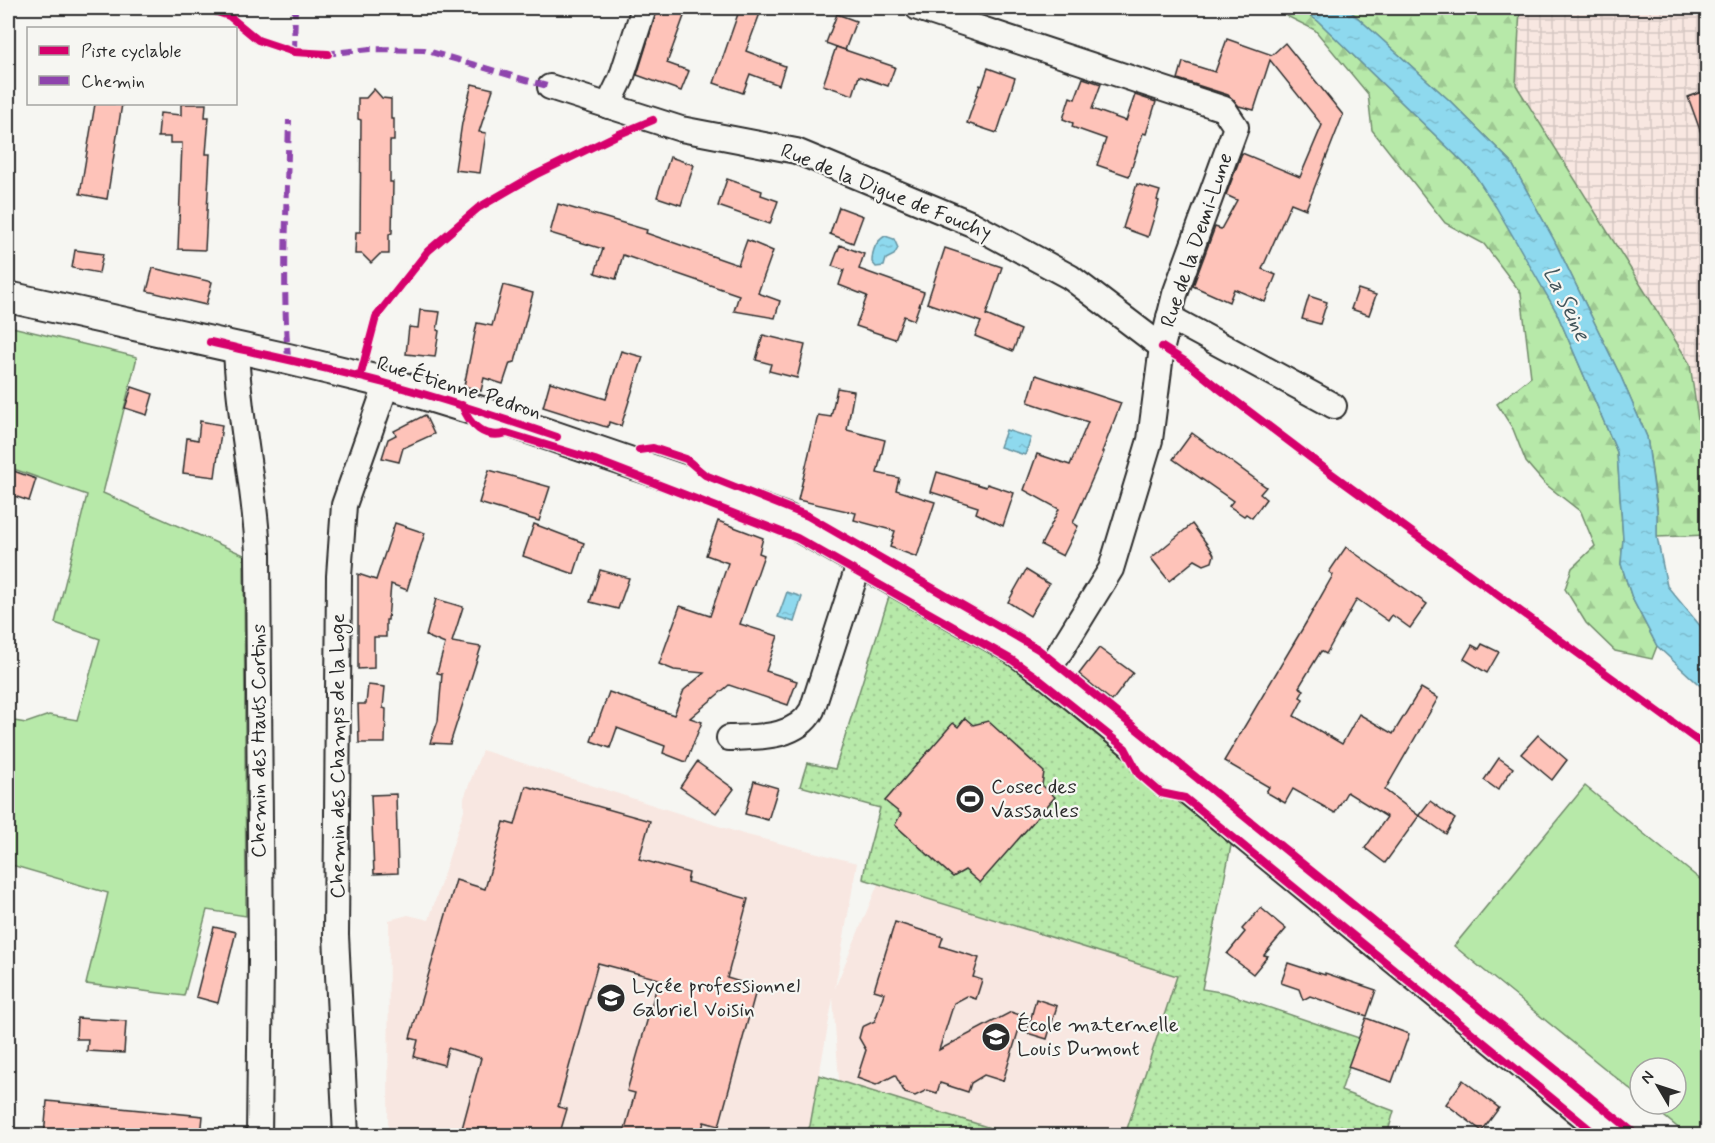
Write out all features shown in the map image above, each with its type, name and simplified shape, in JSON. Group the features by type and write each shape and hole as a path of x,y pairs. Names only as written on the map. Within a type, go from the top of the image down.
{"street":[{"path":"608,106 621,79 644,8"},
{"name":"Rue de la Demi-Lune","path":"918,8 1224,110 1236,127 1175,294 1162,347 1150,440 1111,569 1047,673"},
{"name":"Rue de la Digue de Fouchy","path":"550,87 681,129 796,151 972,224 1070,277 1162,347"},
{"name":"Rue Étienne Pedron","path":"8,297 296,360 387,383 491,415 693,484 788,520 1013,648 1047,673 1612,1136"},
{"path":"1169,317 1334,406"},
{"name":"Chemin des Hauts Cortins","path":"236,348 237,378 256,510 258,552 261,949 259,1136"},
{"name":"Chemin des Champs de la Loge","path":"346,1136 336,935 339,576 345,505 387,383"},
{"path":"729,738 765,736 784,732 806,721 812,710 860,561"}],"shaded area":[{"path":"1520,8 1707,8 1707,483 1690,364 1516,85"},
{"name":"Lycée professionnel Gabriel Voisin","path":"482,750 743,834 857,863 835,988 878,884 1177,976 1125,1135 1013,1135 839,1081 833,998 810,1126 804,1135 388,1136 389,920 408,915 429,920 464,810 464,798"}],"green space":[{"path":"1271,8 1299,8 1318,21 1473,172 1500,212 1556,311 1617,452 1623,539 1621,564 1632,598 1657,646 1652,659 1615,651 1586,623 1565,589 1572,568 1595,546 1581,512 1544,483 1526,462 1513,429 1497,404 1531,377 1521,293 1484,244 1445,223 1372,130 1368,94 1315,30"},
{"path":"1347,8 1520,8 1516,85 1690,364 1707,483 1707,535 1657,537 1657,506 1647,437 1621,377 1554,240 1511,162 1449,100"},
{"path":"8,326 137,357 103,493 244,555 246,916 207,910 184,996 86,984 108,893 8,864 8,720 26,723 49,715 77,720 100,639 55,623 87,495 8,467"},
{"path":"891,590 1068,692 1234,831 1202,989 1226,993 1359,1038 1341,1091 1394,1111 1387,1135 1125,1135 1177,976 863,879 880,808 800,786 807,763 835,769"},
{"path":"1585,786 1707,885 1707,1135 1687,1135 1664,1116 1688,1116 1688,1056 1628,1056 1628,1087 1454,946"},
{"path":"819,1075 1013,1135 804,1135 810,1126"}],"water":[{"name":"La Seine","path":"1299,8 1347,8 1449,100 1511,162 1554,240 1621,377 1647,437 1657,510 1657,537 1667,586 1707,633 1707,692 1657,646 1632,598 1621,564 1623,539 1617,452 1556,311 1496,207 1473,172 1318,21"},
{"path":"885,236 894,239 898,248 894,255 886,259 884,266 876,267 872,262 873,251 876,244"},
{"path":"1006,430 1031,438 1025,455 1000,447"},
{"path":"787,592 802,597 794,622 778,617"}],"building":[{"path":"658,8 687,8 667,63 689,71 681,91 637,75"},
{"path":"740,8 762,8 746,51 785,66 779,85 750,74 743,93 714,83"},
{"path":"837,14 856,21 845,50 826,43"},
{"path":"1227,39 1272,55 1285,43 1343,115 1306,209 1291,203 1262,269 1276,275 1265,302 1234,289 1229,302 1193,286 1215,227 1221,229 1237,200 1226,195 1242,153 1300,177 1322,125 1270,60 1254,110 1239,106 1228,95 1178,79 1183,62 1215,72"},
{"path":"836,47 895,67 888,86 859,76 853,95 823,85"},
{"path":"988,68 1015,78 997,133 967,123"},
{"path":"1083,78 1101,84 1092,109 1126,121 1135,95 1156,102 1129,176 1097,165 1106,139 1072,127 1073,123 1063,119 1070,97 1075,99"},
{"path":"472,84 493,89 479,132 486,133 480,173 455,170 462,123"},
{"path":"374,89 382,98 391,99 394,141 390,141 390,182 393,182 392,233 389,234 389,254 380,254 371,263 362,254 355,254 356,232 360,232 361,120 358,119 358,98 366,98"},
{"path":"1707,90 1707,143 1705,144 1688,97"},
{"path":"95,105 122,105 107,199 80,194"},
{"path":"181,105 206,105 205,117 209,117 206,154 210,154 205,250 178,249 182,143 170,143 170,137 158,137 160,113 181,115"},
{"path":"670,157 694,165 681,205 657,197"},
{"path":"727,179 762,191 761,195 778,201 770,224 718,206"},
{"path":"1137,184 1160,191 1148,237 1123,228"},
{"path":"558,204 647,230 646,233 738,265 747,240 773,251 758,293 780,301 775,318 734,311 739,295 623,255 616,279 595,273 603,249 550,233"},
{"path":"839,207 863,216 853,243 830,234"},
{"path":"840,245 864,254 859,269 924,292 914,320 904,316 895,339 856,326 867,296 839,285 844,270 832,266"},
{"path":"945,248 1002,267 986,315 1021,330 1013,351 975,336 981,322 927,303"},
{"path":"75,250 103,254 99,273 72,268"},
{"path":"153,268 212,282 206,305 147,291"},
{"path":"503,285 533,293 515,362 510,363 503,384 484,378 481,391 464,386 477,323 492,326"},
{"path":"1358,289 1376,295 1369,315 1351,309"},
{"path":"1309,296 1327,302 1320,324 1302,319"},
{"path":"420,310 440,312 435,357 406,354 409,327 418,328"},
{"path":"763,335 805,345 797,378 769,371 771,364 756,360"},
{"path":"621,351 643,357 621,426 609,422 608,427 603,426 543,407 550,382 606,399"},
{"path":"1036,375 1121,403 1102,452 1104,452 1073,523 1078,526 1063,556 1041,545 1059,509 1024,490 1037,454 1070,465 1088,422 1028,402"},
{"path":"132,387 153,394 147,415 125,408"},
{"path":"837,388 854,391 847,430 885,440 877,473 899,478 896,490 935,502 917,557 890,547 895,531 854,520 856,513 798,500 818,415 831,417"},
{"path":"425,415 434,434 403,448 399,462 382,458 388,439 396,435 394,431"},
{"path":"200,421 222,425 215,477 183,473 187,438 198,440"},
{"path":"1192,433 1266,487 1260,494 1266,499 1252,518 1246,514 1244,516 1229,506 1233,501 1173,459"},
{"path":"8,469 36,479 29,501 8,494"},
{"path":"489,470 550,487 539,521 479,503"},
{"path":"937,472 1014,493 1003,526 976,513 978,507 931,492"},
{"path":"718,521 763,538 759,553 764,555 740,624 778,636 766,671 797,681 788,705 729,685 690,718 702,722 686,762 663,753 665,746 617,728 610,748 591,741 609,692 674,715 684,690 704,673 674,670 659,664 680,606 710,616 728,563 706,555"},
{"path":"395,523 425,533 407,590 391,584 386,637 374,637 374,668 358,669 358,574 376,580"},
{"path":"534,524 584,543 574,574 523,556"},
{"path":"1192,524 1212,551 1214,555 1212,562 1204,565 1195,560 1169,581 1151,558"},
{"path":"1346,547 1427,604 1410,628 1392,615 1388,621 1357,599 1326,654 1321,651 1299,687 1304,690 1300,697 1303,699 1294,716 1342,744 1359,714 1393,734 1421,688 1438,698 1385,790 1419,816 1385,863 1365,848 1387,817 1347,792 1335,813 1293,789 1285,803 1266,792 1269,787 1224,761 1307,621 1333,575 1329,572"},
{"path":"600,570 629,578 618,609 590,602"},
{"path":"1026,570 1049,584 1030,616 1008,602"},
{"path":"436,599 463,607 452,642 481,647 450,744 430,743 438,721 442,674 437,673 445,644 426,636"},
{"path":"1482,644 1499,652 1487,673 1464,659 1472,645 1479,649"},
{"path":"1099,648 1133,673 1112,701 1079,674"},
{"path":"368,685 385,687 383,708 386,709 385,743 359,743 358,704 366,704"},
{"name":"Cosec des Vassaules","path":"965,718 973,725 988,721 1044,772 1042,785 1055,797 980,883 965,870 953,877 895,825 901,814 885,801 953,723 958,727"},
{"path":"1538,735 1567,760 1552,780 1521,754"},
{"path":"1499,758 1513,768 1498,790 1484,780"},
{"path":"697,762 734,789 716,813 680,787"},
{"path":"754,781 778,788 768,820 745,814"},
{"path":"526,786 650,821 639,859 689,873 687,882 748,899 727,978 757,987 719,1126 704,1122 700,1136 623,1136 635,1093 627,1091 659,979 598,963 558,1107 567,1109 559,1136 460,1136 481,1058 448,1048 444,1065 414,1057 418,1040 410,1038 456,880 485,889 504,822 515,825"},
{"path":"396,794 398,873 374,874 371,795"},
{"path":"1430,801 1455,819 1446,834 1419,815"},
{"path":"1261,908 1286,929 1264,955 1268,956 1253,974 1227,954 1245,932 1242,929"},
{"path":"895,922 943,937 940,946 979,958 973,977 982,980 976,999 967,996 954,1003 939,1050 1011,1012 1023,1016 1003,1081 984,1075 971,1083 968,1092 940,1083 937,1093 927,1090 915,1096 905,1093 895,1075 876,1085 857,1078 866,1050 859,1038 862,1027 875,1021 884,993 874,990"},
{"path":"214,927 236,932 218,1003 196,997"},
{"path":"1288,963 1376,990 1367,1016 1310,996 1303,1000 1299,989 1281,983"},
{"path":"1036,999 1057,1006 1047,1039 1027,1033"},
{"path":"77,1018 126,1021 124,1053 87,1051 88,1039 76,1039"},
{"path":"1366,1018 1409,1034 1392,1082 1348,1067"},
{"path":"1463,1080 1499,1108 1482,1131 1446,1104"},
{"path":"47,1101 203,1116 201,1136 44,1136"}],"marked path":[{"path":"294,52 295,8"},
{"path":"324,54 370,49 424,50 550,87"},
{"path":"288,359 285,270 289,120"}],"cycle path":[{"path":"205,8 229,16 258,40 294,52 328,54"},
{"path":"360,377 376,317 428,251 478,208 535,175 653,120"},
{"path":"210,342 409,390 557,437"},
{"path":"1162,347 1186,362 1332,474 1708,748"},
{"path":"462,405 469,419 485,432 499,435 507,433 595,460 797,538 1012,660 1125,748 1139,774 1161,793 1185,798 1598,1136"},
{"path":"639,450 653,448 686,459 705,475 808,516 1038,649 1638,1136"}],"place":[{"name":"Cosec des Vassaules","path":"970,799"},
{"name":"Lycée professionnel Gabriel Voisin","path":"611,998"},
{"name":"École maternelle Louis Dumont","path":"996,1037"}]}
